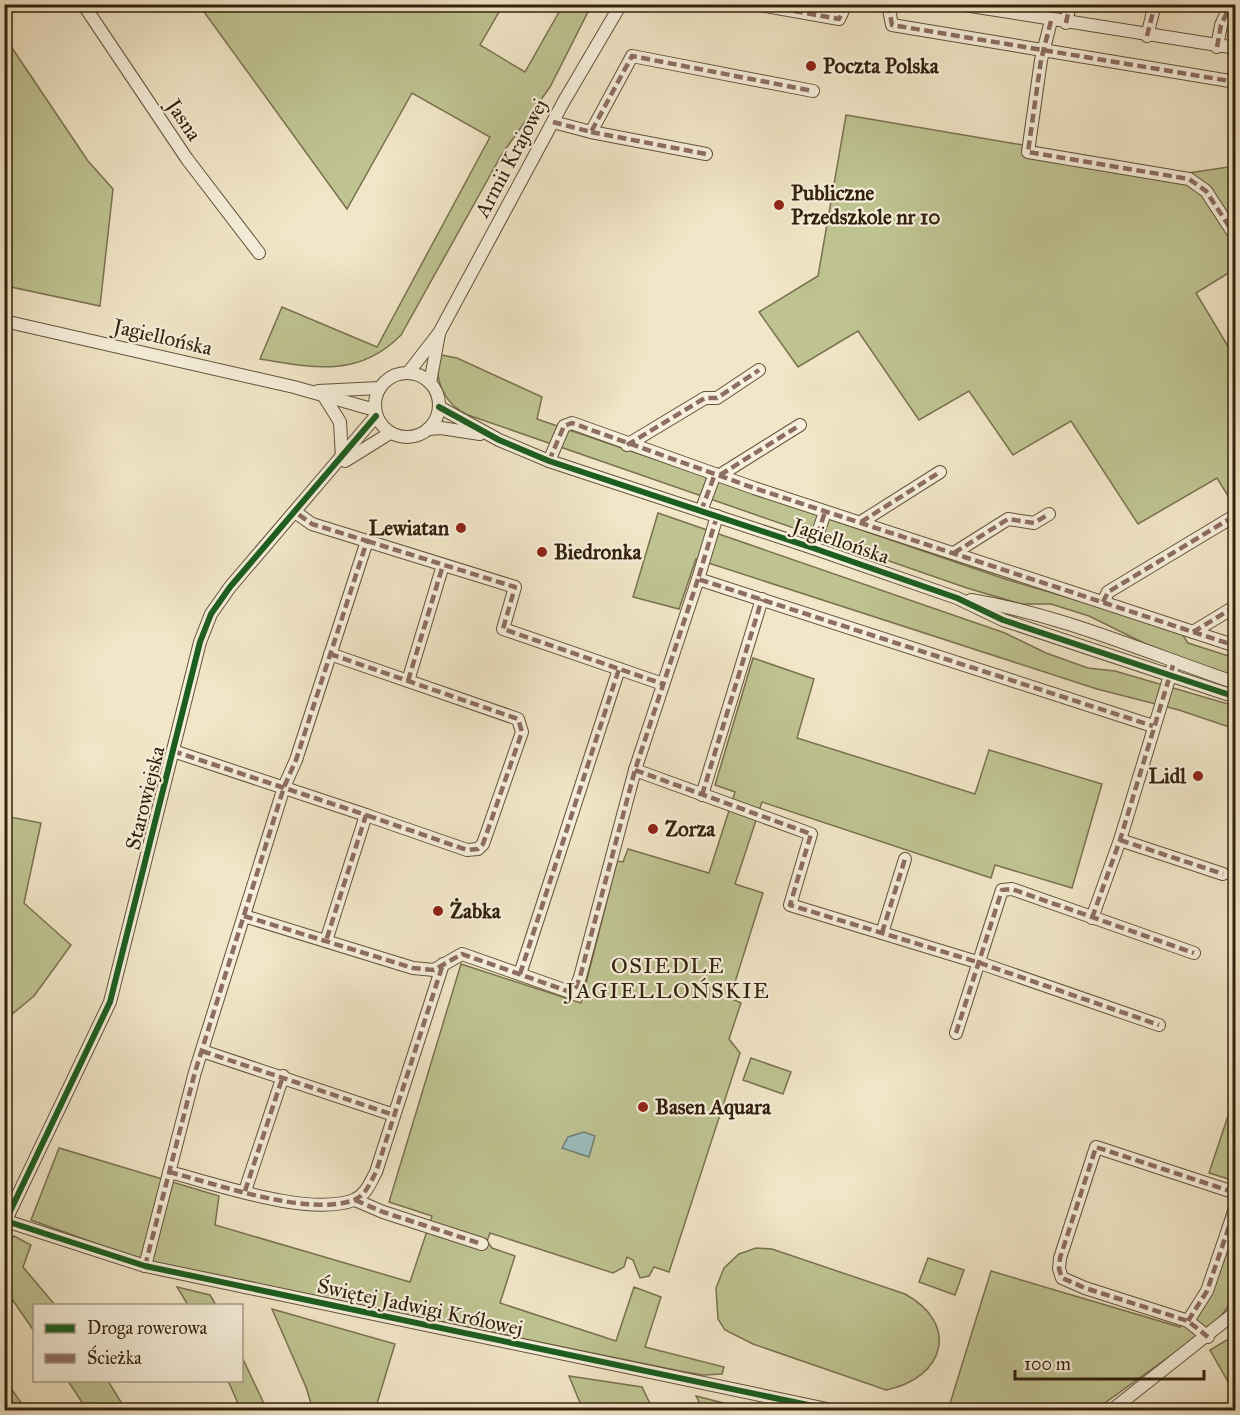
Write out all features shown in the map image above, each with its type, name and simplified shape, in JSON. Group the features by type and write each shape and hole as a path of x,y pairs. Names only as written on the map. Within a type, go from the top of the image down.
{"street":[{"name":"Jasna","path":"83,4 187,159 259,253"},
{"path":"754,4 839,19 846,4"},
{"path":"888,4 892,25 1236,82"},
{"path":"958,4 996,8 1051,21 1217,48 1236,48"},
{"path":"1066,23 1070,4"},
{"path":"1147,36 1155,4"},
{"path":"1217,48 1221,25 1231,4"},
{"name":"Armii Krajowej","path":"408,373 439,333 553,122 621,5"},
{"path":"1051,21 1044,49 1028,152 1189,179 1206,191 1236,237"},
{"path":"591,132 632,56 813,91"},
{"path":"553,122 591,132 706,154"},
{"name":"Jagiellońska","path":"4,321 313,392 325,398 375,413"},
{"name":"Armii Krajowej","path":"430,383 439,333"},
{"path":"627,445 705,398 717,398 759,370"},
{"path":"338,463 390,433 410,437 428,429 434,423 439,407 438,398 430,383 408,373 387,379 380,388 375,413 390,433"},
{"name":"Jagiellońska","path":"313,392 380,388"},
{"path":"325,398 340,422 338,463"},
{"name":"Jagiellońska","path":"439,407 489,435 549,460 813,548 957,598 1004,620 1236,697"},
{"name":"Starowiejska","path":"5,1222 110,1002 200,642 211,614 230,587 338,463 375,413"},
{"path":"549,460 564,426 572,423 627,445 825,512 1236,646"},
{"path":"701,511 717,474 800,425"},
{"name":"Jagiellońska","path":"428,429 441,428 489,435"},
{"path":"861,522 940,472"},
{"path":"295,512 312,524 515,587 503,629 663,684"},
{"path":"813,548 825,512"},
{"path":"954,553 1008,519 1034,523 1049,514"},
{"path":"1103,602 1108,592 1236,515"},
{"path":"244,916 413,968 434,970 462,954 570,992 576,987 635,770 717,516"},
{"path":"145,1266 202,1051 284,787 296,760 367,541"},
{"path":"408,681 443,565"},
{"path":"698,579 1153,726"},
{"name":"Jagiellońska","path":"957,598 1008,606 1236,682"},
{"path":"702,795 762,599"},
{"path":"1193,632 1236,606"},
{"path":"173,751 467,850 478,849 483,844 522,732 518,718 330,654"},
{"path":"1092,918 1120,840 1174,662"},
{"path":"520,974 618,669"},
{"path":"635,770 811,834 790,905 977,962 1159,1025"},
{"path":"326,941 366,815"},
{"path":"1120,840 1223,874"},
{"path":"882,933 906,859"},
{"path":"956,1033 1002,890 1012,889 1194,952"},
{"path":"169,1172 300,1205 331,1205 355,1200 366,1192 376,1172 443,964"},
{"path":"202,1051 283,1076 394,1115"},
{"path":"245,1191 283,1076"},
{"path":"1208,1337 1188,1321 1084,1288 1062,1278 1059,1269 1060,1258 1096,1147 1236,1193"},
{"path":"355,1200 383,1212 482,1244"},
{"path":"1188,1321 1207,1291 1236,1206"},
{"name":"Świętej Jadwigi Królowej","path":"5,1222 145,1266 832,1410"},
{"path":"1112,1410 1208,1337 1236,1312"}],"green space":[{"path":"199,5 503,5 480,45 525,72 563,5 605,5 590,8 550,87 502,154 401,335 385,349 369,358 352,364 317,367 260,359 282,307 377,347 490,137 412,93 347,209"},
{"path":"4,36 88,161 113,189 100,306 11,287 5,278"},
{"path":"846,115 1188,173 1235,166 1235,269 1196,293 1235,358 1235,503 1233,504 1217,478 1138,524 1071,421 1013,455 969,391 919,420 858,331 798,367 759,312 818,276"},
{"path":"441,355 457,358 542,397 537,419 1005,579 1180,631 1188,643 1235,658 1235,676 1164,653 1089,616 1051,604 1021,604 967,588 468,415 453,405 442,390 438,373"},
{"path":"658,513 1005,633 1046,653 1088,668 1115,671 1235,706 1235,729 1179,710 1097,689 696,559 679,609 633,597"},
{"path":"753,658 814,679 797,738 975,794 989,750 1102,784 1072,888 995,865 991,878 762,802 735,884 763,893 730,998 741,1003 729,1039 740,1053 669,1272 654,1267 649,1276 640,1278 633,1260 627,1257 624,1267 613,1273 490,1233 487,1241 492,1248 515,1256 500,1303 616,1341 634,1287 661,1297 645,1347 724,1367 722,1374 703,1375 680,1371 174,1267 125,1254 31,1220 59,1148 219,1196 215,1225 410,1282 432,1216 389,1202 461,964 581,1003 617,861 623,862 628,849 709,873 735,792 715,785"},
{"path":"5,816 41,823 24,903 71,945 34,996 5,1020"},
{"path":"751,1058 791,1072 783,1094 743,1080"},
{"path":"1235,1095 1235,1181 1209,1173"},
{"path":"1235,1186 1235,1297 1216,1323 1095,1410 948,1410 991,1271 1180,1327 1204,1289"},
{"path":"14,1236 31,1245 23,1267 54,1304 33,1304 33,1330 5,1289 5,1247"},
{"path":"756,1248 772,1249 905,1294 922,1306 934,1320 939,1334 938,1349 932,1362 922,1374 906,1384 886,1390 753,1344 725,1330 718,1319 716,1288 724,1268 739,1254"},
{"path":"928,1258 964,1270 955,1295 919,1282"},
{"path":"177,1287 210,1295 215,1304 187,1304"},
{"path":"272,1309 395,1344 375,1410 313,1410 306,1387"},
{"path":"1235,1335 1235,1394 1210,1350"},
{"path":"243,1359 267,1410 241,1410 228,1382 243,1382"},
{"path":"569,1376 642,1387 653,1410 583,1410"},
{"path":"4,1378 26,1410 5,1410"},
{"path":"69,1382 109,1382 126,1410 87,1410"},
{"path":"696,1396 747,1409 748,1410 703,1410"}],"water":[{"path":"584,1132 595,1136 589,1157 562,1148 568,1137"}],"marked path":[{"path":"754,4 839,19 846,4"},
{"path":"888,4 892,25 1236,82"},
{"path":"995,11 996,4"},
{"path":"1066,23 1070,4"},
{"path":"1147,36 1155,4"},
{"path":"1217,47 1221,25 1231,4"},
{"path":"1051,21 1041,60 1028,152 1189,179 1206,191 1236,237"},
{"path":"553,122 591,132 632,56 813,91"},
{"path":"591,132 706,154"},
{"path":"627,445 705,398 717,398 759,370"},
{"path":"549,461 564,426 572,423 754,488 1236,646"},
{"path":"720,475 800,425"},
{"path":"861,522 940,472"},
{"path":"701,511 715,474"},
{"path":"145,1266 195,1072 284,787 296,760 367,541 312,524 295,512"},
{"path":"813,548 825,512"},
{"path":"954,553 1008,519 1034,523 1049,514"},
{"path":"1103,602 1108,592 1236,515"},
{"path":"717,516 698,579 1153,726"},
{"path":"367,541 515,587 503,629 663,684"},
{"path":"408,681 443,565"},
{"path":"244,916 413,968 434,970 462,954 570,992 576,987 580,977 635,770 698,579"},
{"path":"702,795 762,599"},
{"path":"1193,632 1236,606"},
{"path":"330,654 518,719 522,732 483,844 478,849 467,850 366,815"},
{"path":"1092,918 1120,840 1174,662"},
{"path":"520,974 619,669"},
{"path":"173,751 366,815 326,941"},
{"path":"635,770 811,834 790,905 977,962 1159,1025"},
{"path":"1120,840 1223,874"},
{"path":"882,933 905,859"},
{"path":"956,1033 1002,890 1012,889 1194,953"},
{"path":"169,1172 236,1191 288,1202 335,1204 354,1200 362,1195 376,1172 443,964"},
{"path":"202,1051 394,1115"},
{"path":"245,1191 283,1076"},
{"path":"1208,1337 1188,1321 1085,1288 1062,1278 1059,1269 1060,1258 1096,1147 1236,1193"},
{"path":"355,1200 383,1212 482,1244"},
{"path":"1188,1321 1207,1291 1236,1206"}],"cycle path":[{"path":"439,407 499,440 549,461 813,548 957,598 1003,620 1236,697"},
{"path":"4,1224 110,1002 200,642 211,614 230,587 376,416"},
{"path":"6,1221 145,1266 832,1410"}],"place":[{"name":"Poczta Polska","path":"811,66"},
{"name":"Publiczne Przedszkole nr 10","path":"779,205"},
{"name":"Lewiatan","path":"461,528"},
{"name":"Biedronka","path":"542,552"},
{"name":"Lidl","path":"1198,776"},
{"name":"Zorza","path":"653,829"},
{"name":"Żabka","path":"438,911"},
{"name":"Basen Aquara","path":"643,1107"}],"district":[{"name":"OSIEDLE JAGIELLOŃSKIE","path":"668,978"}]}
